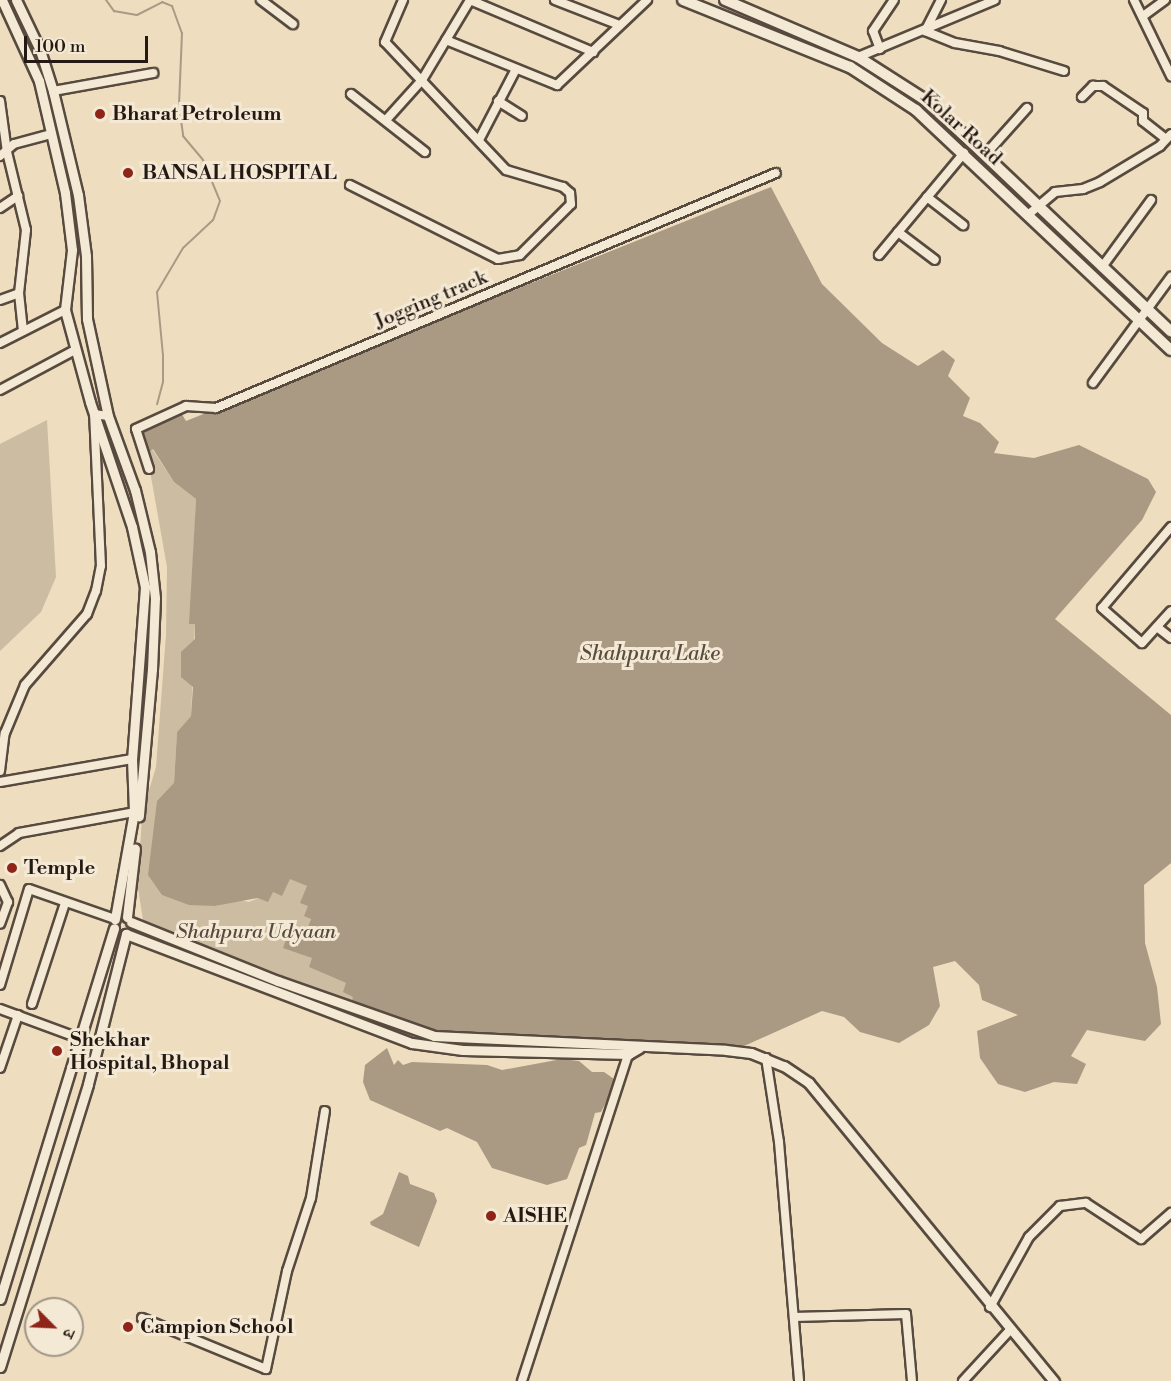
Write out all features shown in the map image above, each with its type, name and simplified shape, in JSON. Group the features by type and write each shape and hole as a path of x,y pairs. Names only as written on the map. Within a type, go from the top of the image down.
{"main road":[{"name":"Kolar Road","path":"683,0 704,4 850,67 916,110 964,153 1102,267 1171,332"},
{"name":"Kolar Road","path":"725,0 858,57 930,103 985,155 1032,210 1171,350"}],"street":[{"path":"0,1299 82,1039 115,924 134,812 132,759 145,586 132,527 94,414 65,310 72,250 52,134 39,81 2,0"},
{"path":"0,1366 98,1045 126,934 130,931 129,919 145,767 154,598 146,529 108,416 87,319 86,256 78,195 53,91 40,50 16,0"},
{"path":"261,0 293,24"},
{"path":"350,185 498,259 520,255 571,204 570,193 562,187 506,170 386,42 403,0"},
{"path":"386,120 422,80 470,0 593,52"},
{"path":"555,0 619,26"},
{"path":"446,40 557,85 647,0"},
{"path":"880,49 873,31 894,0"},
{"path":"925,31 941,0"},
{"path":"858,57 995,0"},
{"path":"1143,16 1165,0"},
{"path":"1133,1 1143,16 1171,76"},
{"path":"925,31 955,43 999,51 1064,71"},
{"path":"479,140 516,69"},
{"path":"53,91 153,73"},
{"path":"1032,210 1055,192 1083,189 1100,182 1169,136 1143,121 1143,113 1103,86 1093,86 1082,97"},
{"path":"351,94 425,152"},
{"path":"498,101 522,116"},
{"path":"0,103 3,154 18,196 26,230 19,293 23,331"},
{"path":"985,155 1027,108"},
{"path":"3,154 14,144 52,134"},
{"path":"879,255 964,153"},
{"name":"Jogging track","path":"149,469 136,429 186,406 216,408 776,173"},
{"path":"0,208 18,196"},
{"path":"927,197 963,225"},
{"path":"1102,267 1151,200"},
{"path":"898,232 935,260"},
{"path":"1093,383 1149,310 1171,277"},
{"path":"0,300 19,293"},
{"path":"0,343 65,310"},
{"path":"0,390 75,350"},
{"path":"94,414 108,416"},
{"path":"0,771 5,733 25,685 87,614 96,591 101,566 94,414"},
{"path":"1171,527 1102,608 1140,643 1171,611"},
{"path":"1157,627 1171,638"},
{"path":"0,782 132,759"},
{"path":"0,846 19,833 134,812"},
{"path":"0,885 8,902 0,924"},
{"path":"0,985 29,889 115,924 126,934 412,1043 463,1050 629,1054 639,1048"},
{"path":"32,1005 64,903"},
{"path":"115,924 129,919 416,1032 451,1038 629,1043 639,1048 726,1050 766,1059 809,1083 990,1307 1054,1381"},
{"path":"0,1009 98,1045"},
{"path":"0,1066 18,1015"},
{"path":"522,1381 629,1054 629,1043"},
{"path":"766,1059 779,1142 799,1381"},
{"path":"142,1318 266,1369 286,1271 311,1198 325,1111"},
{"path":"990,1307 1029,1237 1060,1206 1086,1203 1141,1239 1171,1213"},
{"path":"794,1317 906,1314 912,1381"},
{"path":"963,1381 1010,1330"}],"green space":[{"path":"47,420 56,577 41,612 0,651 0,444"},
{"name":"Shahpura Udyaan","path":"152,449 174,482 196,499 190,624 195,624 191,716 177,732 174,783 215,906 239,900 249,902 273,892 282,895 290,878 307,886 311,918 303,938 289,932 313,959 310,967 346,983 354,997 351,1003 143,920 138,888 142,814 156,767 166,635 167,567 147,454"}],"water":[{"name":"Shahpura Lake","path":"771,187 822,284 882,343 918,366 943,350 955,360 948,376 970,398 963,416 980,423 999,442 994,453 1034,458 1079,445 1148,479 1156,492 1142,520 1055,619 1171,715 1171,863 1144,885 1145,943 1157,987 1161,1024 1145,1041 1087,1030 1071,1056 1086,1064 1077,1084 1054,1082 1025,1092 998,1084 980,1058 977,1031 1018,1015 982,1000 979,985 955,961 933,967 940,1006 929,1025 899,1043 860,1032 844,1017 822,1011 742,1047 433,1031 351,1003 353,997 343,992 346,983 309,967 312,958 283,948 289,931 303,937 311,919 304,916 308,906 300,903 307,886 290,879 282,896 273,892 268,902 258,898 215,906 189,905 162,895 148,875 157,801 174,783 177,732 191,716 193,687 181,677 181,652 195,639 195,624 189,624 196,499 174,482 153,449 147,454 140,430 180,411 186,421"},
{"path":"387,1048 394,1065 398,1060 403,1065 412,1062 487,1065 502,1070 562,1059 579,1061 592,1072 604,1072 617,1081 601,1112 595,1113 586,1145 579,1148 567,1179 547,1185 492,1168 477,1142 447,1128 440,1131 370,1100 363,1082 365,1065"},
{"path":"399,1172 408,1176 410,1184 434,1193 437,1201 419,1247 371,1225 370,1222 383,1214"}],"waterway":[{"path":"106,0 114,11 137,15 162,2 172,6 182,33 179,106 183,136 203,160 220,201 213,220 183,248 157,292 163,355 163,382 157,404"}],"place":[{"name":"Bharat Petroleum","path":"100,114"},
{"name":"BANSAL HOSPITAL","path":"128,173"},
{"name":"Temple","path":"12,868"},
{"name":"Shekhar Hospital, Bhopal","path":"57,1051"},
{"name":"AISHE","path":"491,1216"},
{"name":"Campion School","path":"128,1327"}]}
